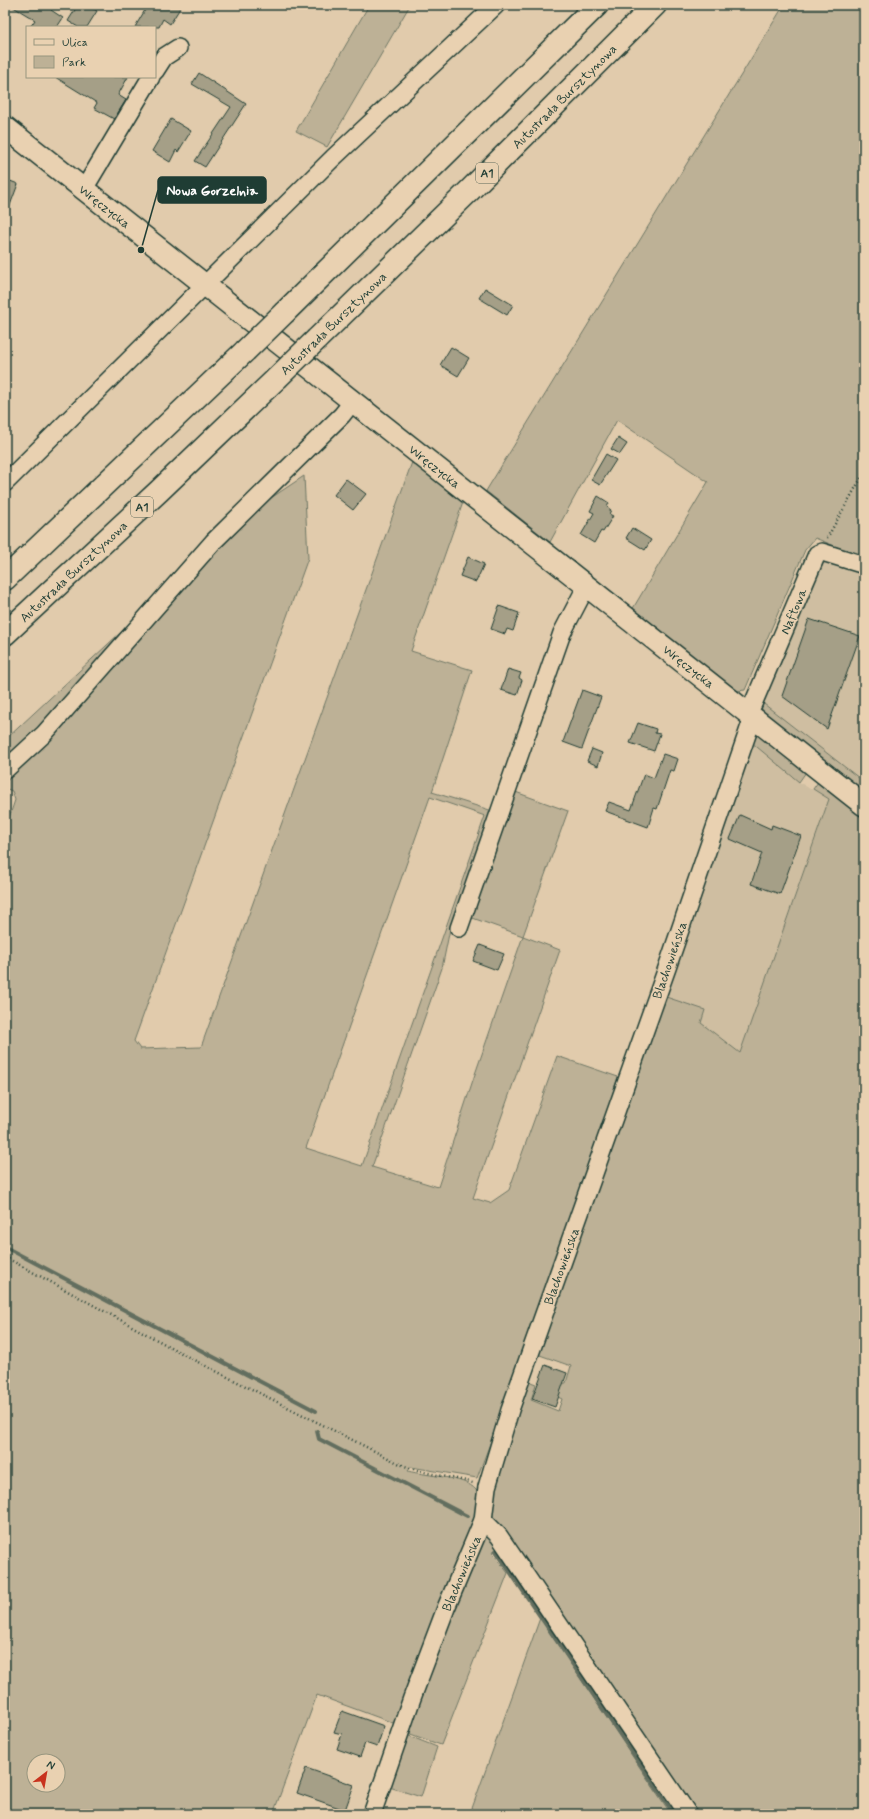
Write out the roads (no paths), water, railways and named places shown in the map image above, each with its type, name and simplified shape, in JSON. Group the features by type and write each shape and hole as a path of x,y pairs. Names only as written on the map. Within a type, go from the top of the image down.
{"highway":[{"path":"5,579 245,351 597,5"},
{"name":"Autostrada Bursztynowa","path":"5,634 154,496 469,192 655,5"}],"main road":[{"name":"Wręczycka","path":"5,127 864,805"}],"street":[{"path":"5,483 206,286 242,247 333,158 496,5"},
{"path":"156,69 164,57 178,48"},
{"path":"84,189 151,78"},
{"path":"5,770 49,728 212,542 342,415 352,401"},
{"name":"Naftowa","path":"749,714 817,554 822,552 864,565"},
{"path":"459,928 562,633 587,585"},
{"name":"Blachowieńska","path":"372,1814 412,1698 446,1608 483,1520 487,1487 510,1410 667,968 749,714"},
{"path":"483,1520 499,1536 688,1814"}],"waterway":[{"path":"5,1247 316,1411"},
{"path":"317,1431 319,1439 467,1516"},
{"path":"496,1551 674,1814"}],"place":[{"name":"Nowa Gorzelnia","path":"141,250"}]}
